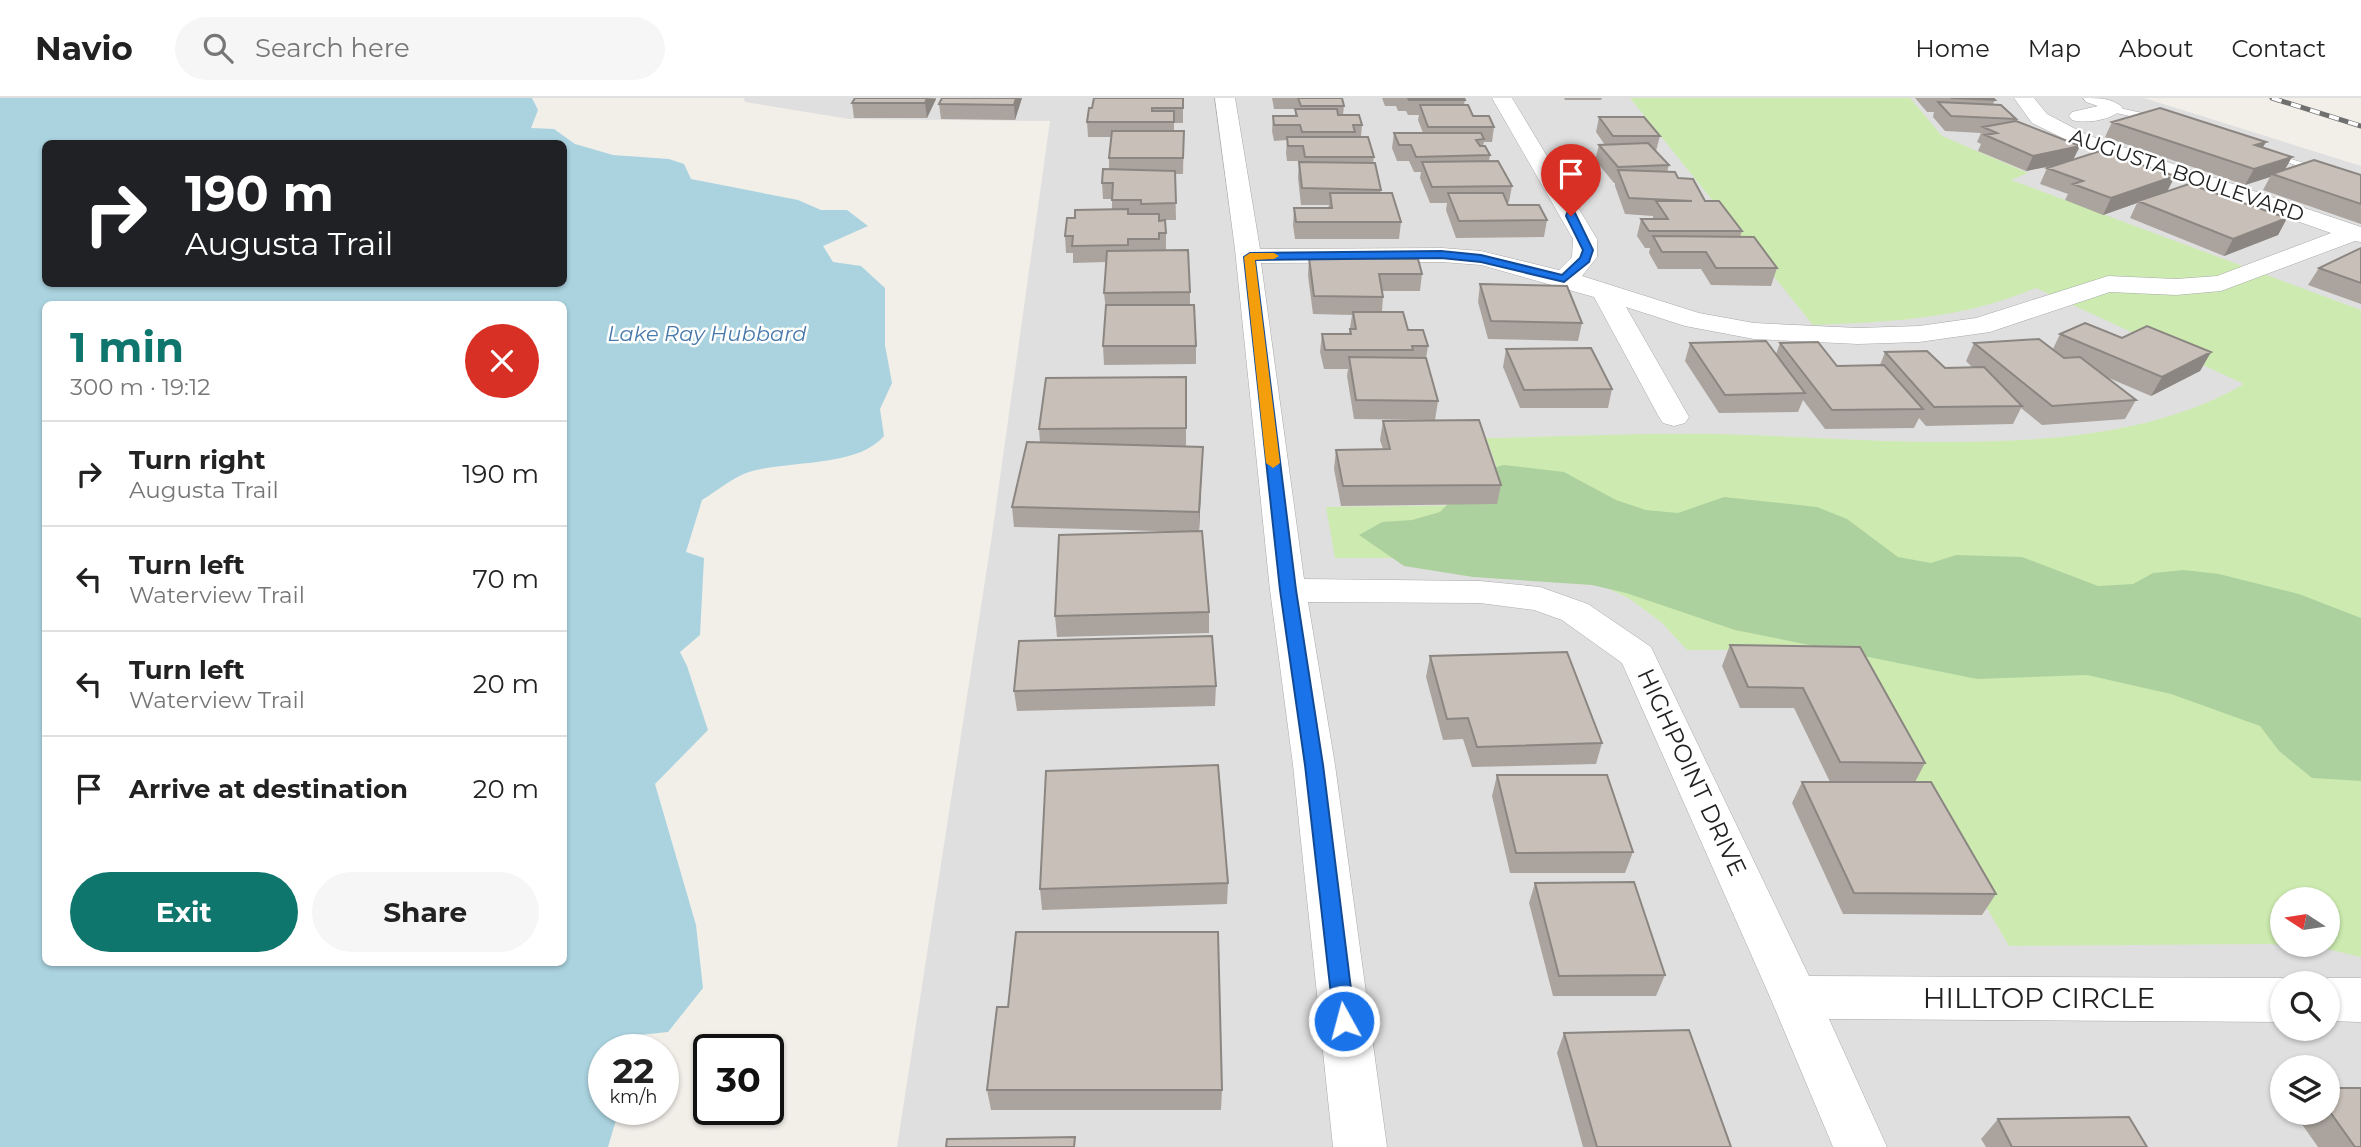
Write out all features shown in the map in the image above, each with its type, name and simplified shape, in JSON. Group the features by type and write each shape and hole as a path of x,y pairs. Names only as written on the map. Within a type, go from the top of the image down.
{"street":[{"path":"1225,98 1238,195 1250,257 1288,590 1314,765 1360,1147"},
{"path":"1502,98 1585,239 1588,250 1585,259 1564,279"},
{"name":"AUGUSTA BOULEVARD","path":"2024,98 2032,112 2080,139 2357,234"},
{"name":"AUGUSTA BOULEVARD","path":"2079,116 2096,114 2102,104"},
{"path":"1250,257 1441,255 1481,258 1603,290 1694,320 1754,331 1858,336 1919,334 1980,326 2108,284 2176,287 2221,283 2357,234"},
{"path":"1603,290 1674,417"},
{"name":"HIGHPOINT DRIVE","path":"1288,590 1480,592 1540,599 1575,612 1638,656 1795,997 1860,1147"},
{"name":"HILLTOP CIRCLE","path":"1795,997 2270,1000"},
{"path":"2340,1000 2361,1000"}],"lane":[{"path":"2102,104 2168,122"},
{"path":"2258,150 2361,183"}],"shaded area":[{"path":"744,98 2144,98 2361,166 2361,1147 897,1147 991,542 1050,121 849,119 745,102"}],"green space":[{"path":"1630,98 1910,98 1942,136 2028,173 2011,180 2361,310 2361,957 2340,952 2340,887 2270,887 2270,944 2009,946 1837,650 1687,650 1661,622 1630,599 1593,581 1488,558 1335,558 1326,507 1511,505 1486,438 1714,434 1986,442 2056,438 2124,428 2187,410 2244,384 2036,288 1954,313 1813,325"},
{"path":"1504,465 1564,472 1616,500 1646,510 1678,513 1724,497 1817,507 1847,519 1898,557 1931,563 1956,555 2022,557 2098,586 2133,584 2153,573 2184,570 2219,574 2299,594 2361,618 2361,781 2312,778 2279,751 2260,726 2171,694 2087,675 1977,679 1735,630 1626,593 1592,585 1473,577 1404,566 1359,535 1382,522 1412,520 1440,512 1480,471"}],"water":[{"name":"Lake Ray Hubbard","path":"0,98 532,98 538,110 531,128 554,129 575,144 613,155 669,159 684,164 691,179 798,200 821,210 847,210 868,226 823,246 833,262 861,266 885,288 885,345 892,383 880,409 884,436 857,453 821,462 765,468 743,474 731,481 702,500 686,552 704,558 700,635 680,652 708,730 655,784 696,925 703,988 668,1032 588,1034 588,1125 615,1125 608,1147 0,1147"}],"building":[{"path":"855,98 927,98 925,103 852,103"},
{"path":"942,98 1016,98 1014,105 939,104"},
{"path":"1094,98 1183,98 1183,108 1152,108 1152,111 1174,111 1174,122 1087,122"},
{"path":"1298,98 1342,98 1344,106 1301,106"},
{"path":"1408,98 1464,98 1465,100 1409,100"},
{"path":"1951,98 1993,98 1995,100"},
{"path":"1938,102 2001,105 2016,119 1951,116"},
{"path":"1420,105 1468,105 1473,116 1489,116 1494,127 1428,127"},
{"path":"2160,108 2266,142 2255,145 2292,157 2254,169 2112,122"},
{"path":"1295,109 1337,109 1338,115 1359,115 1362,125 1353,125 1355,132 1302,132 1300,125 1274,125 1273,116 1297,116"},
{"path":"1599,117 1644,117 1660,136 1613,136"},
{"path":"2016,121 2080,146 2033,156 1985,135 1997,133 1983,127"},
{"path":"1112,131 1184,131 1183,158 1109,158"},
{"path":"1394,133 1481,133 1484,139 1476,140 1480,146 1485,146 1490,155 1416,157 1411,145 1399,145"},
{"path":"1287,137 1368,137 1374,157 1305,157 1303,146 1288,146"},
{"path":"1648,143 1669,165 1618,167 1599,145"},
{"path":"2100,151 2175,176 2111,198 2073,184 2083,181 2047,168"},
{"path":"2314,160 2361,175 2361,204 2272,174"},
{"path":"1498,161 1512,186 1432,187 1422,162"},
{"path":"1299,162 1375,163 1381,190 1302,188"},
{"path":"1103,169 1175,171 1176,203 1141,204 1141,200 1112,200 1113,183 1102,183"},
{"path":"1618,170 1675,172 1678,178 1693,179 1705,201 1719,201 1742,231 1649,231 1641,219 1668,219 1656,201 1692,201 1629,198"},
{"path":"2189,184 2287,218 2233,239 2138,201"},
{"path":"1330,193 1392,193 1401,222 1296,222 1294,208 1332,208"},
{"path":"1448,193 1503,193 1508,205 1539,205 1547,220 1459,221"},
{"path":"1128,209 1128,214 1159,214 1159,221 1165,220 1166,233 1159,233 1159,239 1128,239 1128,245 1072,246 1073,236 1065,236 1067,218 1075,218 1075,210"},
{"path":"1653,236 1754,237 1777,268 1716,268 1706,252 1662,252"},
{"path":"2361,248 2361,283 2319,268"},
{"path":"1188,250 1190,292 1104,293 1107,251"},
{"path":"1309,258 1418,259 1422,274 1379,274 1383,297 1314,296"},
{"path":"1480,284 1567,286 1582,323 1491,321"},
{"path":"1106,305 1194,305 1196,346 1103,346"},
{"path":"1353,312 1403,312 1408,330 1423,330 1428,346 1412,346 1413,350 1325,350 1322,334 1351,334 1350,329 1356,329"},
{"path":"2085,323 2122,338 2147,326 2211,352 2162,377 2060,334"},
{"path":"2039,339 2064,358 2080,357 2136,400 2052,406 1974,343"},
{"path":"1766,341 1805,393 1725,395 1690,343"},
{"path":"1818,342 1837,366 1884,365 1923,409 1832,410 1780,343"},
{"path":"1591,348 1612,389 1524,390 1506,349"},
{"path":"1927,351 1945,368 1984,367 2022,406 1934,407 1885,352"},
{"path":"1349,357 1426,358 1438,401 1356,400"},
{"path":"1186,377 1186,428 1039,429 1046,378"},
{"path":"1479,420 1501,485 1343,486 1336,450 1390,449 1383,421"},
{"path":"1027,442 1203,447 1199,512 1012,507"},
{"path":"1202,531 1209,612 1055,616 1059,535"},
{"path":"1212,636 1216,686 1014,691 1019,641"},
{"path":"1730,645 1860,647 1925,763 1840,762 1803,688 1748,687"},
{"path":"1567,652 1602,743 1477,747 1468,718 1447,719 1430,656"},
{"path":"1218,765 1228,883 1040,889 1046,771"},
{"path":"1497,775 1607,775 1633,852 1516,853"},
{"path":"1802,782 1931,782 1996,894 1854,893"},
{"path":"1634,882 1665,975 1559,976 1535,883"},
{"path":"1016,932 1218,932 1222,1090 987,1090 997,1007 1008,1007"},
{"path":"1689,1030 1731,1147 1597,1147 1564,1033"},
{"path":"2340,1088 2361,1088 2361,1147 2355,1147 2339,1125"},
{"path":"2129,1117 2147,1147 2012,1147 1998,1119"},
{"path":"1075,1137 1074,1147 946,1147 947,1139"}],"railway":[{"path":"2272,98 2361,126"}],"slow traffic":[{"path":"1273,463 1252,299 1250,257 1274,256"}],"route":[{"path":"1344,1021 1314,765 1288,590 1252,299 1250,257 1441,255 1481,258 1564,279 1585,259 1588,250 1585,239 1571,216"}]}
